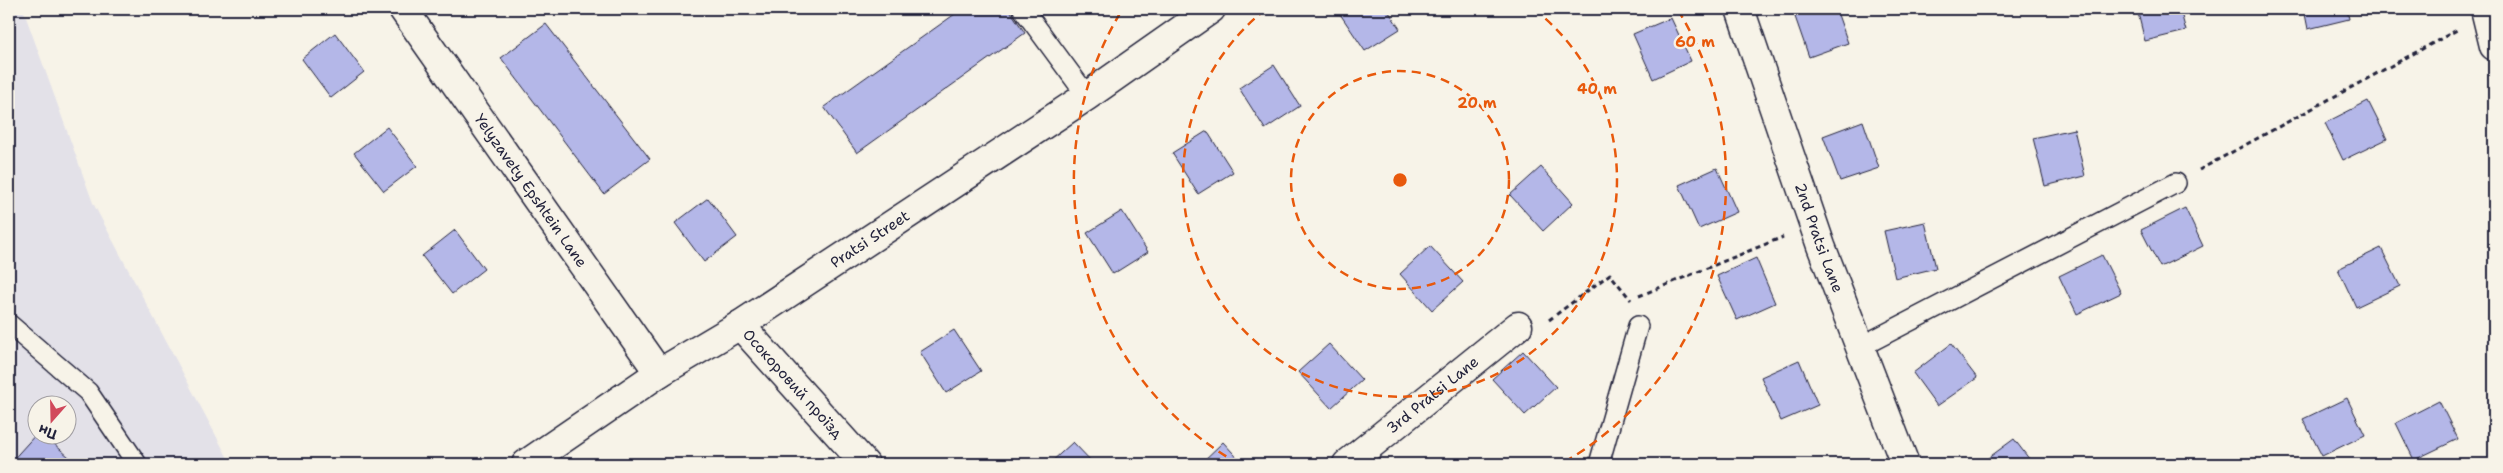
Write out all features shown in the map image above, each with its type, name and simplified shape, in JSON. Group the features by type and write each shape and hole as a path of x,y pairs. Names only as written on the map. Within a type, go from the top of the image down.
{"street":[{"name":"Yelyzavety Epshtein Lane","path":"403,9 659,373"},
{"name":"Pratsi Street","path":"526,464 659,373 740,325 1087,96 1211,9"},
{"name":"2nd Pratsi Lane","path":"1740,9 1814,225 1905,464"},
{"path":"2486,11 2494,46"},
{"name":"Осокоровий проїзд","path":"740,325 865,464"},
{"name":"3rd Pratsi Lane","path":"1347,464 1518,326"}],"lane":[{"path":"1023,9 1087,96"},
{"path":"1860,347 2176,183"},
{"path":"9,324 88,392 137,464"},
{"path":"1599,464 1638,326"}],"path":[{"path":"2176,183 2486,11"},
{"path":"1518,326 1542,325 1610,274 1630,300 1814,225"}],"shaded area":[{"path":"9,9 23,9 93,203 231,464 9,464"}],"building":[{"path":"962,9 1009,9 1025,33 857,153 824,107"},
{"path":"1342,9 1387,9 1400,29 1365,51 1338,11"},
{"path":"1799,9 1836,9 1848,43 1809,57 1793,11"},
{"path":"2137,9 2180,9 2186,31 2145,41"},
{"path":"2304,9 2347,9 2349,19 2308,29"},
{"path":"1671,18 1691,61 1653,79 1633,34"},
{"path":"546,24 650,159 604,194 501,58"},
{"path":"335,33 364,72 331,98 302,59"},
{"path":"1274,65 1300,106 1265,129 1239,88"},
{"path":"2368,101 2387,139 2343,160 2325,123"},
{"path":"1863,121 1879,168 1840,181 1823,136"},
{"path":"387,127 417,166 384,191 354,153"},
{"path":"2074,129 2085,176 2045,186 2033,138"},
{"path":"1207,131 1233,172 1198,194 1172,153"},
{"path":"1541,167 1573,203 1543,231 1510,195"},
{"path":"1717,168 1737,212 1699,229 1679,185"},
{"path":"708,198 737,237 704,262 675,223"},
{"path":"2185,208 2203,246 2160,267 2141,230"},
{"path":"1122,211 1148,252 1113,274 1087,233"},
{"path":"1925,222 1936,268 1895,278 1884,231"},
{"path":"455,230 484,269 452,294 422,256"},
{"path":"1430,246 1463,282 1432,310 1400,274"},
{"path":"2381,248 2400,286 2356,307 2338,269"},
{"path":"2102,255 2121,293 2077,314 2059,276"},
{"path":"1756,258 1775,303 1737,320 1717,276"},
{"path":"954,330 981,371 946,393 920,352"},
{"path":"1329,344 1362,380 1331,408 1298,372"},
{"path":"1951,344 1977,378 1937,406 1913,373"},
{"path":"1523,351 1556,387 1525,415 1492,379"},
{"path":"1799,360 1818,405 1781,421 1761,377"},
{"path":"2347,398 2365,435 2322,456 2303,419"},
{"path":"2439,401 2458,439 2414,460 2396,423"},
{"path":"2014,439 2033,464 1980,464"},
{"path":"1073,442 1094,464 1049,464"},
{"path":"1223,442 1243,464 1200,464"},
{"path":"28,443 28,446 56,446 77,464 9,464"}]}
